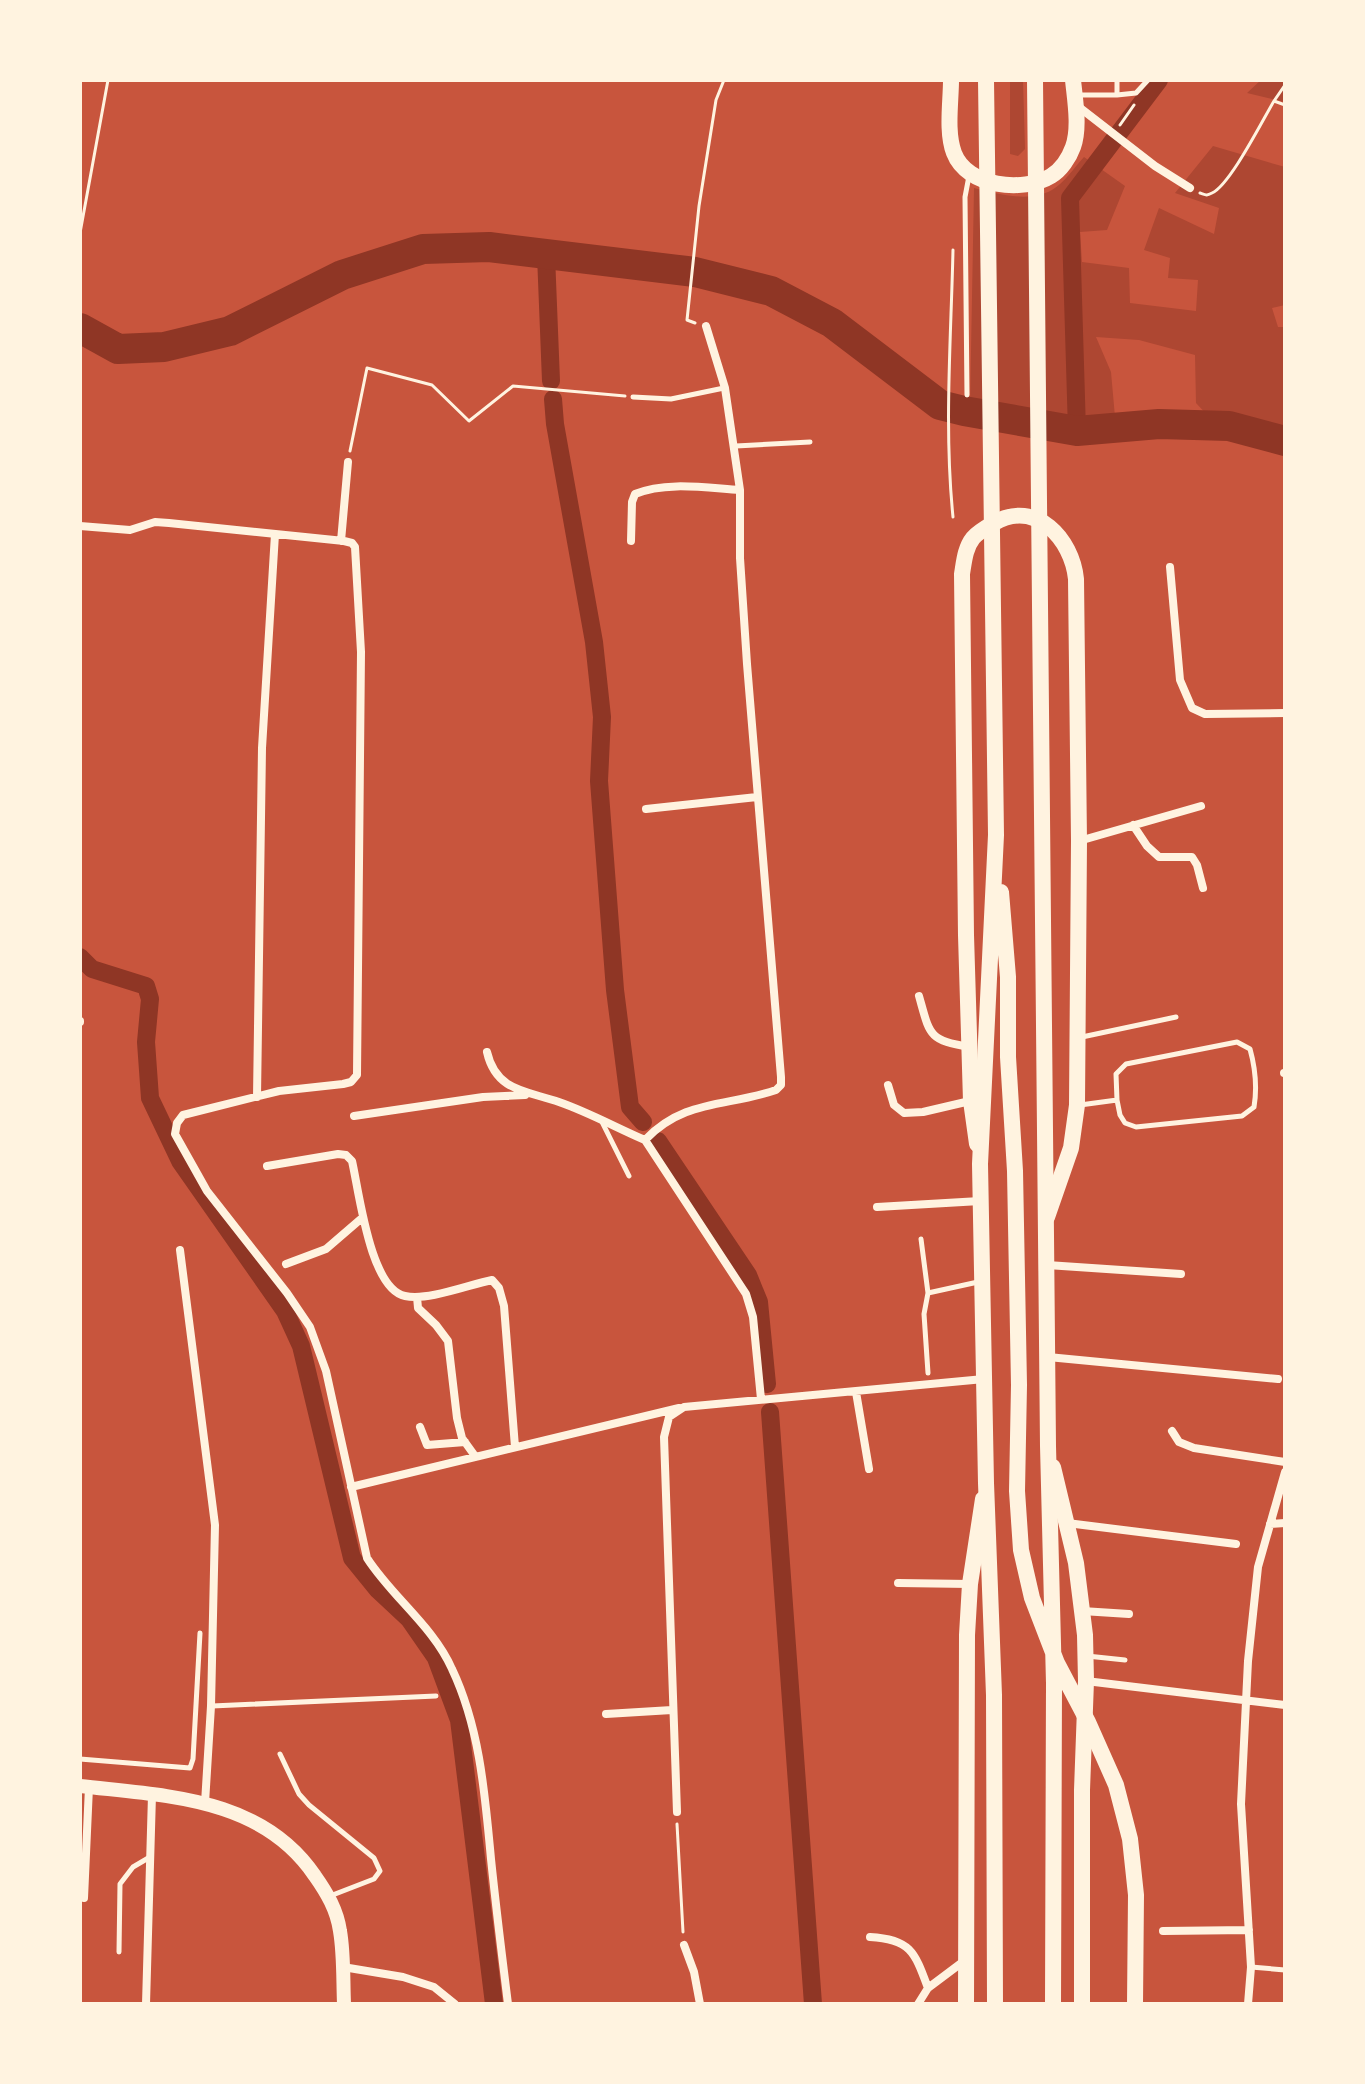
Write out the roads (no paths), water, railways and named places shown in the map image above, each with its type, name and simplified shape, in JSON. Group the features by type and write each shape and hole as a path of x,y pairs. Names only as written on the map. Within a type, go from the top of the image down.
{"main road":[{"path":"951,80 950,137 959,163 986,182 1009,185 1049,177 1060,168 1074,146 1074,93"},
{"path":"986,80 996,835 980,1164 986,1483 994,1695 995,2004"},
{"path":"1035,80 1048,1446 1054,1683 1053,2004"},
{"path":"980,1164 971,1101 969,1047 962,751 962,574 966,551 974,536 1002,518 1028,517 1048,526 1060,536 1075,563 1079,841 1077,1105 1071,1148 1046,1218"},
{"path":"996,835 1008,977 1008,1057 1015,1171 1019,1385 1017,1491 1021,1550 1032,1598 1057,1663 1116,1785 1130,1839 1136,1895 1135,2004"},
{"path":"1048,1446 1076,1563 1086,1656 1082,1790 1082,2004"},
{"path":"966,2004 964,1961 970,1584 986,1483"}],"street":[{"path":"1074,93 1114,133 1155,166 1190,188"},
{"path":"645,1140 676,1114 761,1095 781,1085 740,558 740,490 736,446 725,388 706,326"},
{"path":"341,541 348,462"},
{"path":"631,541 635,494 644,490 679,487 740,490"},
{"path":"80,526 130,530 155,522 341,541 352,543 355,547 361,652 357,1075 351,1082 343,1084 279,1091 183,1115 177,1123 175,1134 207,1191 310,1327 326,1371 367,1558 380,1578 429,1632 452,1668 470,1721 483,1778 508,2004"},
{"path":"257,1097 262,760 275,534"},
{"path":"1170,567 1180,680 1192,708 1205,714 1285,713"},
{"path":"646,809 757,797"},
{"path":"1079,841 1201,806"},
{"path":"1133,825 1159,857 1192,857 1203,888"},
{"path":"919,996 934,1037 943,1043 969,1047"},
{"path":"487,1052 493,1071 526,1094 559,1102 645,1140 746,1294 753,1317 761,1399"},
{"path":"888,1085 894,1105 904,1113 971,1101"},
{"path":"354,1116 483,1097 526,1094"},
{"path":"267,1166 346,1155 352,1161 362,1218 389,1287 402,1296 417,1297 492,1280 499,1288 504,1306 515,1447"},
{"path":"877,1207 981,1201"},
{"path":"286,1264 326,1249 362,1218"},
{"path":"180,1250 215,1525 211,1706 205,1803"},
{"path":"1047,1265 1181,1274"},
{"path":"417,1297 418,1308 448,1341 457,1418 465,1442 475,1456"},
{"path":"1048,1357 1278,1379"},
{"path":"351,1487 684,1407 985,1379"},
{"path":"856,1392 869,1469"},
{"path":"677,1812 664,1437 669,1417 684,1407"},
{"path":"420,1427 427,1445 465,1442"},
{"path":"1172,1431 1179,1442 1194,1448 1285,1462"},
{"path":"1248,2004 1251,1967 1241,1804 1248,1661 1258,1567 1285,1472"},
{"path":"1066,1523 1236,1544"},
{"path":"1270,1524 1285,1523"},
{"path":"898,1583 970,1584"},
{"path":"1082,1611 1129,1614"},
{"path":"1086,1681 1285,1705"},
{"path":"606,1714 672,1710"},
{"path":"84,1898 84,1787 216,1805 267,1827 300,1853 329,1897 340,1930 344,2004"},
{"path":"146,2004 152,1795"},
{"path":"1163,1931 1249,1930"},
{"path":"870,1937 889,1938 908,1946 918,1960 928,1988"},
{"path":"684,1945 694,1972 700,2004"},
{"path":"918,2004 928,1988 964,1961"},
{"path":"342,1967 403,1977 434,1987 455,2004"}],"lane":[{"path":"1117,80 1117,95"},
{"path":"1074,93 1136,93 1148,80"},
{"path":"967,395 965,197 970,172"},
{"path":"633,397 671,399 725,388"},
{"path":"736,446 810,442"},
{"path":"1077,1038 1176,1017"},
{"path":"1237,1042 1250,1049 1254,1063 1255,1100 1254,1107 1242,1116 1136,1127 1125,1123 1117,1100 1116,1074 1126,1064 1237,1042"},
{"path":"1077,1105 1117,1100"},
{"path":"601,1121 629,1176"},
{"path":"921,1239 928,1293 924,1314 928,1373"},
{"path":"928,1293 983,1281"},
{"path":"80,1759 190,1768 200,1633"},
{"path":"1086,1656 1125,1660"},
{"path":"211,1706 436,1696"},
{"path":"280,1754 299,1794 379,1865 380,1871 374,1879 329,1897"},
{"path":"119,1952 120,1884 133,1867 151,1857"},
{"path":"1251,1967 1285,1970"}],"waterway":[{"path":"1077,431 1070,198 1159,80"},
{"path":"80,328 118,349 164,347 230,331 342,275 423,249 489,247 695,272 771,291 832,323 940,405 964,411 1077,431 1159,424 1229,426 1285,441"},
{"path":"546,255 551,381"},
{"path":"553,399 594,642 602,717 599,781 615,990 630,1107 643,1122"},
{"path":"80,957 92,969 146,986 150,999 146,1042 150,1098 180,1161 285,1311 301,1346 352,1558 378,1590 409,1619 436,1658 459,1720 494,2004"},
{"path":"658,1141 748,1275 759,1302 767,1384"},
{"path":"770,1412 813,2004"}]}
